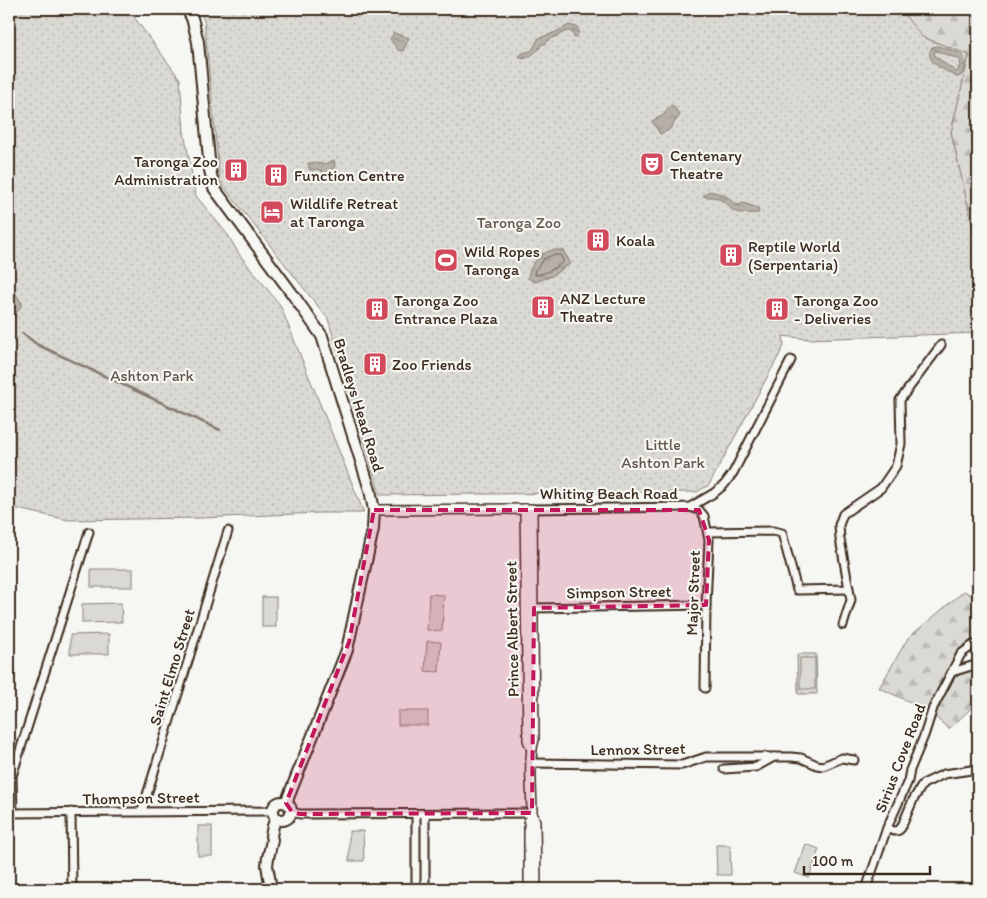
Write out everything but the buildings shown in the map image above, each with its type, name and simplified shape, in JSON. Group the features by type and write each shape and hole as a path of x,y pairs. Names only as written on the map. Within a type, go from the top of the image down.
{"main road":[{"name":"Bradleys Head Road","path":"188,9 198,42 210,170 214,188 322,336 370,490 374,510 373,529 347,650 286,803"},
{"path":"271,889 267,865 272,840 276,837 277,804 286,803 290,806 292,812 289,818 278,816"}],"street":[{"path":"843,625 851,600 839,525 843,514 880,488 896,466 901,444 900,400 941,345"},
{"name":"Whiting Beach Road","path":"374,510 690,508 724,485 733,473 791,360"},
{"name":"Major Street","path":"690,508 699,510 704,516 709,540 705,688"},
{"name":"Prince Albert Street","path":"529,509 534,608 534,740 531,748"},
{"name":"Prince Albert Street","path":"529,509 528,740 531,748 532,813 535,821 536,889"},
{"path":"708,532 774,530 782,533 797,590 849,589"},
{"name":"Saint Elmo Street","path":"142,811 228,531"},
{"path":"11,813 12,776 89,532"},
{"name":"Simpson Street","path":"534,608 706,605"},
{"name":"Sirius Cove Road","path":"866,889 888,828 908,781 910,770 933,708 961,654 973,645"},
{"path":"952,672 978,664"},
{"name":"Lennox Street","path":"531,763 682,765 706,757 791,757 801,758 823,766 842,758 854,760"},
{"name":"Lennox Street","path":"724,769 756,767 774,757"},
{"path":"888,828 899,831 902,828 913,800 923,784 944,774 978,768"},
{"name":"Thompson Street","path":"11,813 265,811 278,816"},
{"path":"71,812 72,889"},
{"path":"292,812 300,814 532,813"},
{"name":"Prince Albert Street","path":"529,889 529,821 532,813"},
{"path":"416,814 416,889"},
{"path":"425,814 425,889"}],"highlighted area":[{"path":"374,510 699,510 709,540 706,605 534,608 532,813 300,814 292,812 286,803 349,642"}],"green space":[{"name":"Ashton Park","path":"9,9 128,9 180,79 184,132 196,196 228,235 239,254 280,305 364,513 68,520 9,507 9,325 22,304 9,283"},
{"name":"Taronga Zoo","path":"198,9 896,9 902,12 922,37 969,55 951,132 978,250 978,333 809,339 783,336 784,346 709,485 697,492 380,495 328,319 220,182 204,20"},
{"path":"884,9 978,9 978,250 951,132 969,55 922,37"},
{"path":"91,569 133,569 133,587 91,587"},
{"path":"964,591 978,599 978,636 961,654 952,672 978,664 978,702 949,729 926,709 879,688 908,638"},
{"path":"429,594 444,595 442,631 427,630"},
{"path":"262,597 276,597 276,627 262,627"},
{"path":"121,603 122,622 82,623 82,604"},
{"path":"109,634 109,654 70,654 70,635"},
{"path":"427,641 441,642 439,672 425,671"},
{"path":"797,654 816,654 817,694 798,694"},
{"path":"800,658 815,658 815,689 800,689"},
{"path":"398,711 428,711 428,725 398,725"},
{"path":"198,826 212,826 212,856 198,856"},
{"path":"349,831 363,831 364,861 349,861"},
{"path":"806,844 819,849 809,878 795,873"},
{"path":"716,845 730,845 731,875 717,875"}],"water":[{"path":"569,25 577,27 578,35 576,37 574,38 570,31 565,32 542,44 537,51 529,56 523,59 519,56 531,51 539,38"},
{"path":"394,33 409,38 403,51 398,50 390,39"},
{"path":"938,46 961,54 965,62 962,75 957,77 935,64 930,56 932,47","holes":["936,51 961,61 956,72 935,56 934,52"]},
{"path":"671,105 680,115 669,130 660,134 652,121 664,115"},
{"path":"334,160 334,168 330,172 316,169 310,170 308,163 324,164"},
{"path":"709,191 725,195 739,205 743,203 758,208 759,213 734,211 719,199 703,196"},
{"path":"553,250 563,250 571,264 552,276 535,282 528,278 536,260 544,253"},
{"path":"9,283 22,304 9,325"}],"waterway":[{"path":"22,333 38,345 220,430"}],"place":[{"name":"Centenary Theatre","path":"652,164"},
{"name":"Taronga Zoo Administration","path":"236,170"},
{"name":"Function Centre","path":"276,175"},
{"name":"Wildlife Retreat at Taronga","path":"272,212"},
{"name":"Koala","path":"598,240"},
{"name":"Reptile World (Serpentaria)","path":"731,255"},
{"name":"Wild Ropes Taronga","path":"446,260"},
{"name":"ANZ Lecture Theatre","path":"543,307"},
{"name":"Taronga Zoo Entrance Plaza","path":"377,309"},
{"name":"Taronga Zoo - Deliveries","path":"777,309"},
{"name":"Zoo Friends","path":"375,364"}],"park label":[{"name":"Little Ashton Park","path":"663,453"}]}
